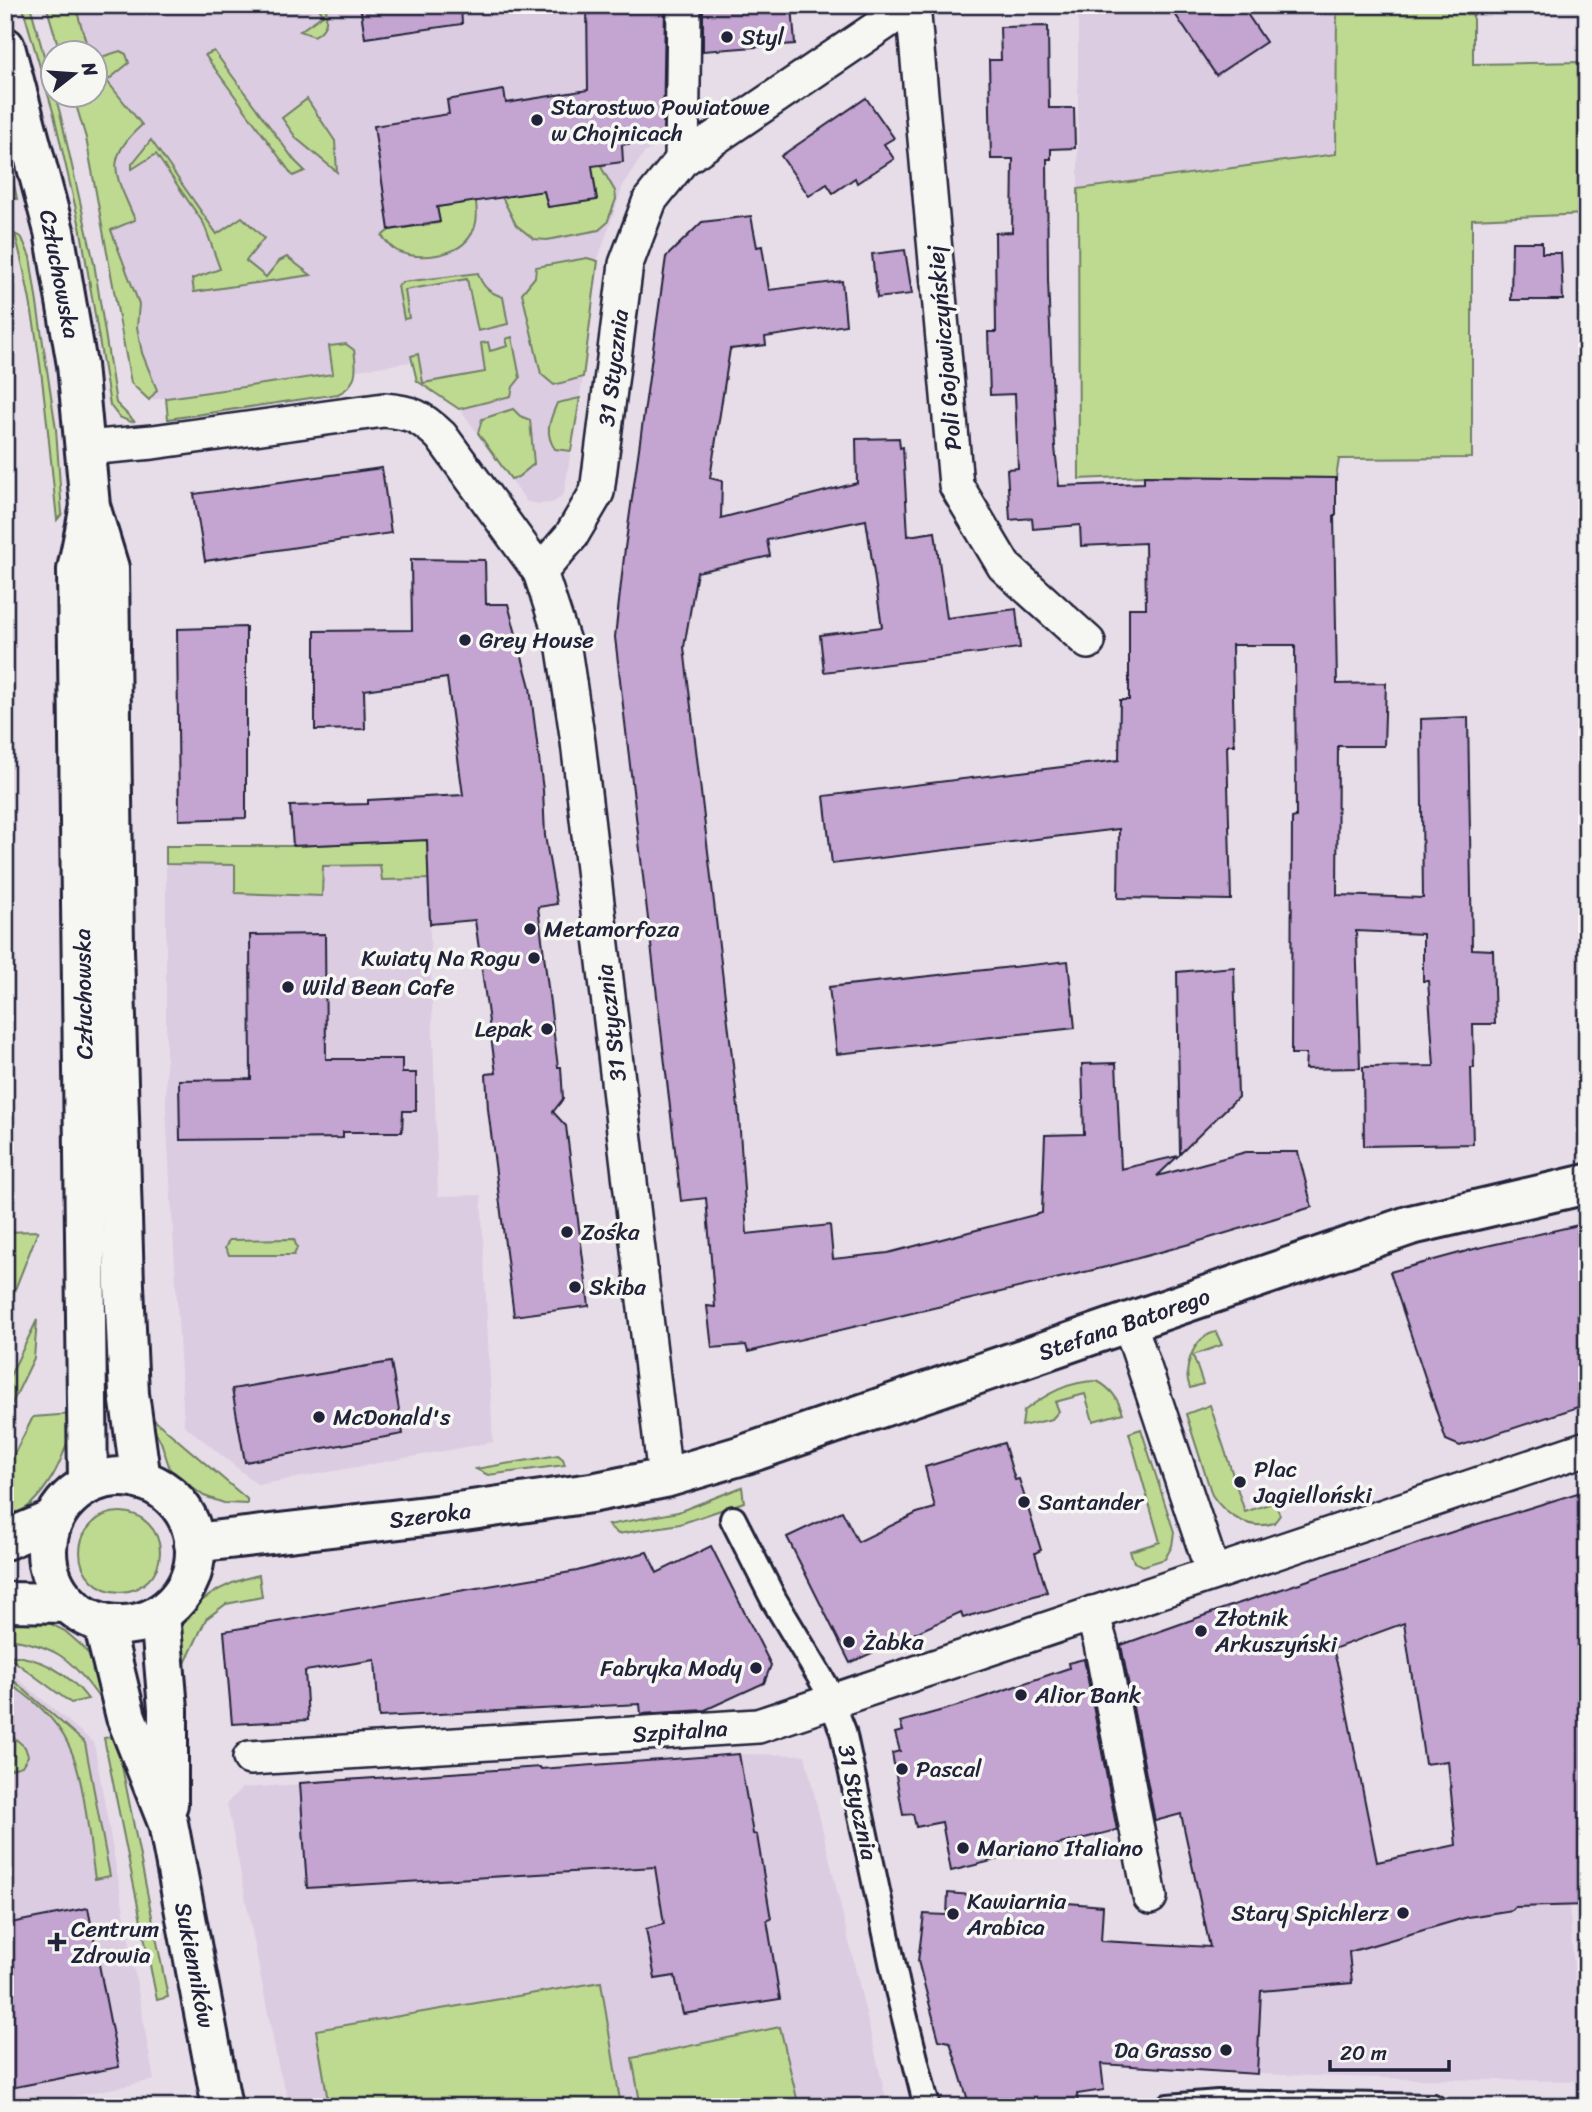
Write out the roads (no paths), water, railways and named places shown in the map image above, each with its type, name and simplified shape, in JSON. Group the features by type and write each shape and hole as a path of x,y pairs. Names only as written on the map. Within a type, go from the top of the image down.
{"main road":[{"name":"Człuchowska","path":"5,47 54,231 75,352 90,506 109,568 114,949 124,1284 129,1394 141,1480"},
{"name":"Człuchowska","path":"88,1484 77,570 90,506"},
{"name":"Stefana Batorego","path":"665,1478 746,1454 1412,1225 1587,1184"},
{"path":"105,1478 141,1480 160,1489 177,1503 188,1522 194,1543 194,1563 187,1583 176,1600 160,1614 142,1622 122,1625 103,1623 84,1616 68,1603 55,1585 48,1564 47,1542 53,1520 68,1499 88,1484 105,1478"},
{"name":"Szeroka","path":"194,1543 443,1514 591,1493 665,1478"},
{"path":"5,1540 53,1520"},
{"path":"5,1602 68,1603"},
{"name":"Sukienników","path":"160,1614 168,1709 168,1823 222,2107"},
{"name":"Sukienników","path":"103,1623 126,1717 168,1823"}],"street":[{"path":"682,160 684,5"},
{"name":"31 Stycznia","path":"540,572 571,536 597,492 626,264 650,200 682,160 912,5"},
{"name":"Poli Gojawiczyńskiej","path":"912,5 956,485 1004,566 1088,642"},
{"name":"31 Stycznia","path":"86,448 153,442 384,410 405,411 424,419 441,436 540,572 562,642 578,742 665,1478"},
{"path":"1129,1322 1213,1573"},
{"path":"1150,1897 1101,1644 1092,1613 1587,1448"},
{"name":"31 Stycznia","path":"733,1519 774,1600 825,1685 845,1741 898,1990 927,2107"},
{"name":"Szpitalna","path":"250,1758 758,1726 1092,1613"},
{"path":"1168,2107 1218,2103 1433,2107"}],"place":[{"name":"Styl","path":"727,37"},
{"name":"Starostwo Powiatowe w Chojnicach","path":"537,120"},
{"name":"Grey House","path":"465,640"},
{"name":"Metamorfoza","path":"530,929"},
{"name":"Kwiaty Na Rogu","path":"534,958"},
{"name":"Wild Bean Cafe","path":"288,987"},
{"name":"Lepak","path":"547,1029"},
{"name":"Zośka","path":"567,1232"},
{"name":"Skiba","path":"575,1287"},
{"name":"McDonald's","path":"319,1417"},
{"name":"Plac Jagielloński","path":"1240,1482"},
{"name":"Santander","path":"1024,1502"},
{"name":"Złotnik Arkuszyński","path":"1201,1631"},
{"name":"Żabka","path":"849,1642"},
{"name":"Fabryka Mody","path":"756,1668"},
{"name":"Alior Bank","path":"1021,1695"},
{"name":"Pascal","path":"902,1769"},
{"name":"Mariano Italiano","path":"963,1848"},
{"name":"Stary Spichlerz","path":"1403,1913"},
{"name":"Kawiarnia Arabica","path":"953,1914"},
{"name":"Centrum Zdrowia","path":"57,1942"},
{"name":"Da Grasso","path":"1226,2050"}]}
